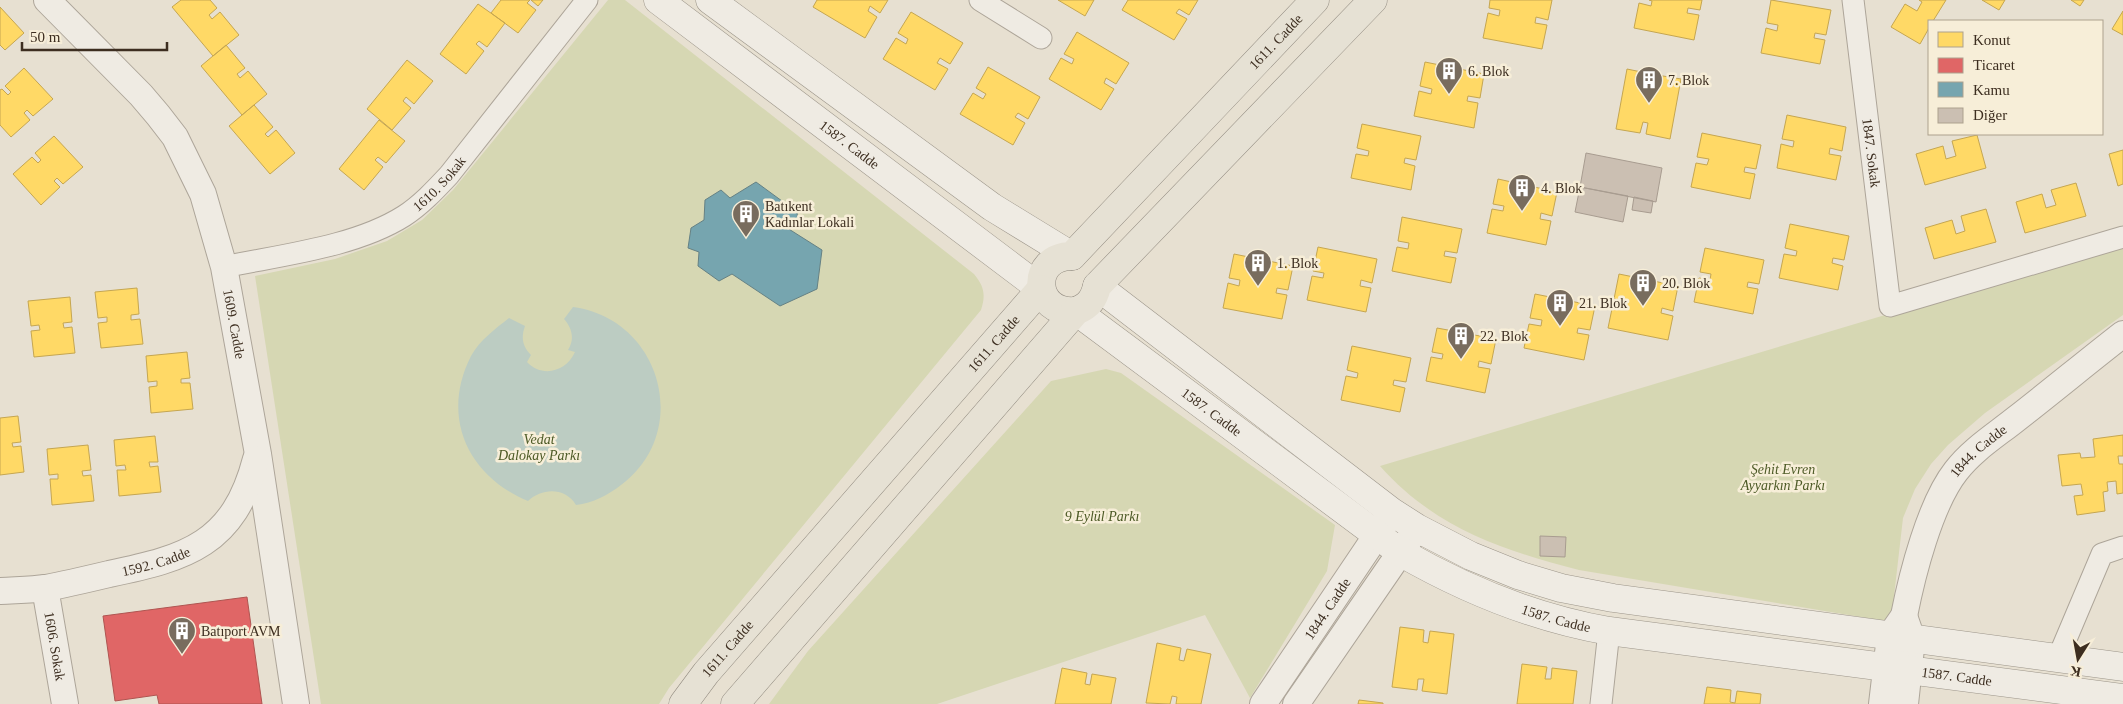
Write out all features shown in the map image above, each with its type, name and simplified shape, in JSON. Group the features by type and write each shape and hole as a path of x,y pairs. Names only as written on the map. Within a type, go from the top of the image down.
{"main road":[{"name":"1587. Cadde","path":"658,0 1041,289"},
{"path":"710,0 992,207 1072,256 1087,262 1093,268 1097,277 1095,295 1091,302 1084,308 1076,311 1067,312 1050,305 1044,298 1041,289"},
{"name":"1611. Cadde","path":"683,704 712,666 1041,289 1041,280 1048,265 1060,257 1072,256 1315,0"},
{"path":"1097,286 1373,0"},
{"path":"1097,286 1392,512 1449,546 1495,567 1538,582 1585,594 1902,630 2058,658 2123,667"},
{"name":"1587. Cadde","path":"1076,311 1400,552 1494,599 1552,619 1610,631 2123,698"},
{"path":"734,704 1076,311"}],"street":[{"name":"1609. Cadde","path":"47,0 141,95 175,137 203,194 224,267 258,454 296,704"},
{"name":"1610. Sokak","path":"224,267 348,240 381,228 404,216 427,198 449,175 587,0"},
{"path":"980,0 1041,38"},
{"name":"1847. Sokak","path":"1853,0 1890,306 2123,238"},
{"name":"1844. Cadde","path":"1882,704 1897,669 1912,579 1944,490 1956,470 1981,446 2123,334"},
{"name":"1592. Cadde","path":"0,591 44,588 150,566 185,554 201,545 221,529 237,509 245,494 258,454"},
{"name":"1844. Cadde","path":"1263,704 1392,512"},
{"name":"1844. Cadde","path":"1296,704 1417,528"},
{"path":"2058,658 2102,554 2123,547"},
{"name":"1606. Sokak","path":"44,588 65,704"},
{"path":"1601,704 1610,631"},
{"name":"1844. Cadde","path":"1897,669 1905,704"}],"green space":[{"name":"Vedat Dalokay Parkı","path":"608,0 625,0 974,274 983,291 981,310 669,688 659,704 321,704 255,276 335,259 387,241 422,220 453,190"},
{"name":"Şehit Evren Ayyarkın Parkı","path":"2123,244 2123,315 1985,413 1948,445 1931,464 1915,489 1903,518 1891,622 1579,570 1523,554 1470,533 1446,520 1423,505 1401,487 1380,466"},
{"name":"9 Eylül Parkı","path":"1106,369 1121,373 1335,525 1327,571 1250,698 1205,615 937,704 769,704 808,651 1051,381"}],"shaded area":[{"path":"573,307 603,316 628,332 646,354 657,380 661,408 656,436 643,462 621,485 600,498 576,505 566,495 553,491 540,494 528,501 507,490 489,476 475,460 465,442 460,422 458,401 462,379 471,356 479,345 509,318 525,326 523,341 531,355 527,362 540,370 546,371 560,368 571,359 575,352 568,350 572,334 564,319"}],"building: Konut":[{"path":"181,0 210,0 217,8 209,15 212,19 220,12 239,35 213,56 172,7"},
{"path":"501,0 530,0 527,3 536,10 518,33 491,13"},
{"path":"531,0 543,0 538,6"},
{"path":"817,0 888,0 880,13 870,6 868,11 877,17 865,38 813,7"},
{"path":"1058,0 1094,0 1085,16"},
{"path":"1128,0 1198,0 1189,15 1179,9 1176,13 1187,19 1174,40 1122,10"},
{"path":"1490,0 1552,0 1548,20 1536,17 1535,23 1547,25 1542,49 1483,38 1488,13 1499,16 1500,10 1489,8"},
{"path":"1649,0 1702,0 1700,10 1688,8 1687,13 1699,15 1694,40 1634,28 1639,3 1651,6 1652,1"},
{"path":"1771,0 1831,10 1826,35 1815,33 1814,38 1825,40 1820,64 1761,53 1766,28 1777,31 1778,25 1767,23"},
{"path":"1919,0 1946,0 1934,20 1928,20 1928,30 1920,44 1891,27 1905,4 1917,11 1922,2"},
{"path":"1982,0 2005,0 1999,10"},
{"path":"2071,0 2084,0 2080,6"},
{"path":"478,4 505,23 487,47 479,41 476,44 484,51 466,74 440,54"},
{"path":"0,7 24,33 5,50 0,45"},
{"path":"2123,11 2123,35 2112,29"},
{"path":"911,12 963,43 950,64 940,58 937,63 948,69 935,90 883,59 896,38 906,44 908,39 898,33"},
{"path":"1077,32 1129,63 1116,84 1106,78 1104,83 1114,89 1101,110 1049,79 1061,58 1072,64 1074,59 1064,54"},
{"path":"226,45 245,68 237,74 240,78 248,71 267,94 242,115 201,66"},
{"path":"407,60 433,81 414,104 406,97 403,101 411,108 392,130 367,109"},
{"name":"6. Blok","path":"1425,62 1484,74 1480,98 1468,96 1467,101 1478,103 1474,128 1414,116 1419,91 1431,94 1432,89 1420,86"},
{"path":"988,67 1040,97 1028,119 1018,113 1015,117 1025,123 1013,145 960,114 973,93 983,99 986,94 976,88"},
{"path":"24,68 53,99 33,116 27,110 24,113 30,120 11,137 0,125 0,90 2,89 8,95 11,92 5,86"},
{"name":"7. Blok","path":"1627,69 1651,74 1649,85 1655,86 1657,75 1681,79 1670,139 1646,134 1648,123 1643,122 1640,133 1616,129"},
{"path":"254,105 273,127 265,134 268,137 276,130 295,153 270,174 229,126"},
{"path":"1787,115 1846,127 1842,151 1830,148 1829,154 1841,156 1836,180 1777,168 1781,144 1793,147 1794,141 1782,139"},
{"path":"379,120 405,141 386,163 378,157 375,160 383,167 364,190 339,169"},
{"path":"1362,124 1421,136 1416,160 1405,158 1404,163 1415,166 1411,190 1351,178 1356,154 1368,156 1369,151 1357,148"},
{"path":"1702,133 1761,145 1756,169 1745,167 1744,172 1755,174 1750,199 1691,187 1696,163 1707,165 1709,159 1697,157"},
{"path":"1977,135 1986,168 1925,185 1916,154 1943,146 1946,159 1956,156 1952,141"},
{"path":"54,136 83,167 63,184 57,178 54,181 60,187 41,205 13,174 32,157 38,163 41,160 35,153"},
{"path":"2123,150 2123,184 2118,186 2109,154"},
{"name":"4. Blok","path":"1498,179 1557,192 1552,216 1541,213 1540,219 1551,221 1546,245 1487,233 1492,209 1503,211 1504,206 1493,204"},
{"path":"2076,183 2086,216 2025,233 2016,202 2042,194 2046,208 2056,205 2051,190"},
{"path":"1986,209 1996,242 1934,259 1925,228 1952,220 1956,234 1965,231 1961,216"},
{"path":"1402,217 1462,229 1457,253 1445,251 1444,256 1456,258 1451,283 1392,271 1397,247 1408,249 1409,243 1398,241"},
{"path":"1790,224 1849,236 1844,260 1833,258 1832,263 1843,266 1838,290 1779,278 1784,254 1796,256 1797,251 1785,248"},
{"path":"1318,247 1377,259 1372,283 1361,280 1360,286 1371,288 1366,312 1307,300 1312,276 1323,278 1324,273 1313,271"},
{"path":"1705,248 1764,260 1759,284 1748,282 1747,287 1758,289 1753,314 1694,302 1699,278 1710,280 1711,274 1700,272"},
{"name":"1. Blok","path":"1234,254 1293,266 1288,290 1277,288 1276,293 1287,295 1282,319 1223,308 1228,283 1239,286 1240,280 1229,278"},
{"name":"20. Blok","path":"1619,274 1678,286 1673,311 1662,308 1661,313 1673,316 1668,340 1608,328 1613,304 1625,306 1626,301 1614,299"},
{"path":"137,288 139,314 131,315 131,320 140,319 143,344 101,348 98,323 107,322 107,317 98,318 95,292"},
{"name":"21. Blok","path":"1535,294 1595,306 1590,330 1578,328 1577,333 1589,335 1584,360 1524,348 1529,324 1541,326 1542,320 1530,318"},
{"path":"70,297 72,322 63,323 64,328 72,327 75,353 34,357 31,331 40,330 39,325 31,326 28,301"},
{"name":"22. Blok","path":"1437,328 1496,339 1491,364 1479,361 1478,367 1490,369 1485,393 1426,381 1431,357 1442,359 1443,354 1432,352"},
{"path":"1352,346 1411,358 1406,382 1394,380 1393,385 1405,388 1400,412 1341,400 1346,376 1357,378 1358,373 1347,370"},
{"path":"187,352 190,378 181,379 181,383 190,383 193,409 151,413 149,387 157,386 157,381 148,382 146,356"},
{"path":"18,416 21,442 12,443 13,447 21,446 24,472 0,475 0,418"},
{"path":"2123,435 2123,456 2118,456 2119,464 2123,464 2123,493 2117,494 2116,481 2107,482 2108,491 2103,492 2105,511 2077,515 2074,496 2083,495 2081,484 2062,486 2058,455 2080,453 2081,458 2095,457 2093,439"},
{"path":"155,436 158,462 149,462 150,467 158,466 161,492 119,496 117,470 126,470 125,465 116,466 114,440"},
{"path":"88,445 91,470 82,471 83,476 91,475 94,501 52,505 50,479 58,479 58,474 49,475 47,449"},
{"path":"1400,627 1424,630 1423,642 1428,643 1430,631 1454,634 1447,694 1422,691 1424,679 1418,679 1417,690 1392,687"},
{"path":"1157,643 1181,648 1179,660 1184,661 1187,649 1211,654 1201,704 1176,704 1177,697 1172,696 1170,704 1146,703"},
{"path":"1522,664 1547,667 1545,679 1551,679 1552,668 1577,671 1573,704 1517,704"},
{"path":"1062,668 1087,673 1085,684 1090,685 1092,674 1116,678 1111,704 1055,704"},
{"path":"1707,687 1731,690 1730,702 1735,703 1737,691 1761,694 1760,704 1704,704"},
{"path":"1359,700 1383,703 1383,704 1358,704"}],"building: Ticaret":[{"name":"Batıport AVM","path":"247,597 262,704 159,704 157,695 115,701 103,616"}],"building: Kamu":[{"name":"Batıkent Kadınlar Lokali","path":"756,182 797,212 798,224 784,226 822,250 817,289 780,306 732,274 719,281 698,266 699,252 688,248 691,228 704,220 705,200 721,190 730,198"}],"building: Diğer":[{"path":"1586,153 1662,168 1656,202 1580,187"},
{"path":"1580,187 1628,196 1623,222 1575,212"},
{"path":"1634,197 1653,201 1651,213 1632,210"},
{"path":"1540,536 1566,537 1565,557 1540,556"}],"place":[{"name":"6. Blok","path":"1449,95"},
{"name":"7. Blok","path":"1649,104"},
{"name":"4. Blok","path":"1522,212"},
{"name":"Batıkent Kadınlar Lokali","path":"746,238"},
{"name":"1. Blok","path":"1258,287"},
{"name":"20. Blok","path":"1643,307"},
{"name":"21. Blok","path":"1560,327"},
{"name":"22. Blok","path":"1461,360"},
{"name":"Batıport AVM","path":"182,655"}]}
